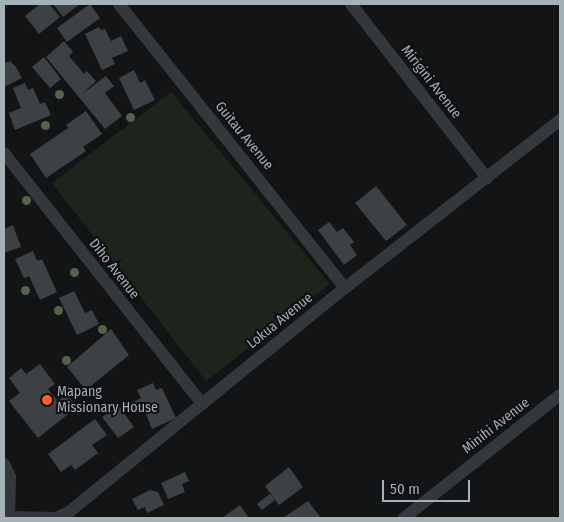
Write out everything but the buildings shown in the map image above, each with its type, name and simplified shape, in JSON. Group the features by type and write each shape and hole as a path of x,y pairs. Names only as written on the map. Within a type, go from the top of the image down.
{"street":[{"name":"Guitau Avenue","path":"118,4 345,288"},
{"name":"Mirigini Avenue","path":"351,4 488,178"},
{"name":"Lokua Avenue","path":"9,518 56,518 69,512 345,288 560,120"},
{"name":"Diho Avenue","path":"4,153 202,404"},
{"name":"Minihi Avenue","path":"404,518 560,395"},
{"path":"4,464 10,477 9,518"}],"shaded area":[{"path":"171,92 330,284 206,381 52,183"}],"place":[{"name":"Mapang Missionary House","path":"47,400"}]}
